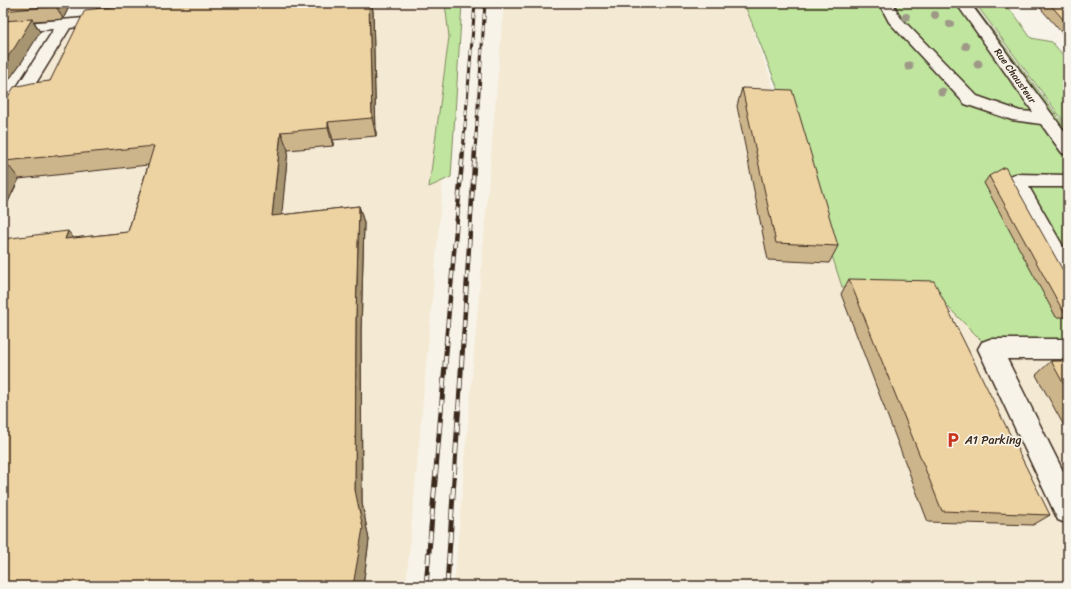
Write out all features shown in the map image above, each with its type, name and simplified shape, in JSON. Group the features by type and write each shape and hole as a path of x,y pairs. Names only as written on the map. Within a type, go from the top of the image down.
{"street":[{"path":"886,3 894,19 971,100 1018,116 1045,119"},
{"name":"Rue Chausteur","path":"963,3 1068,149"},
{"path":"3,29 120,18"},
{"path":"3,122 65,24"},
{"path":"1068,181 1016,180 1068,274"},
{"path":"1068,349 990,349 1068,510"}],"shaded area":[{"path":"302,3 445,3 449,37 429,187 443,180 406,586 3,586 3,136 13,117 72,29"},
{"path":"504,3 744,3 842,287 931,289 1068,349 1068,586 454,586"}],"green space":[{"path":"445,3 462,3 451,177 429,187 449,37"},
{"path":"744,3 972,3 1068,130 1068,349 990,349 930,289 842,287 784,104"},
{"path":"975,3 997,4 1004,6 1014,14 1031,38 1052,42 1068,61 1068,127"}],"building":[{"path":"3,3 58,3 56,6 3,11"},
{"path":"147,3 369,3 372,118 328,122 328,128 281,132 272,216 359,206 356,315 355,490 363,528 353,586 3,586 3,239 68,231 65,239 128,232 154,146 5,161 3,165 3,105 14,87 50,81 85,10"},
{"path":"1049,3 1068,3 1068,25"},
{"path":"32,19 15,47 3,63 3,21"},
{"path":"742,88 792,90 838,246 776,243"},
{"path":"1005,167 1065,274 1068,275 1068,311 1063,311 989,176"},
{"name":"A1 Parking","path":"849,279 934,281 1050,515 942,511"},
{"path":"1051,361 1068,361 1068,392"}],"railway":[{"path":"463,151 475,3"},
{"path":"475,151 485,3"},
{"path":"446,343 463,150"},
{"path":"463,343 475,150"},
{"path":"426,586 447,342"},
{"path":"447,586 463,342"}],"place":[{"name":"A1 Parking","path":"953,440"}]}
